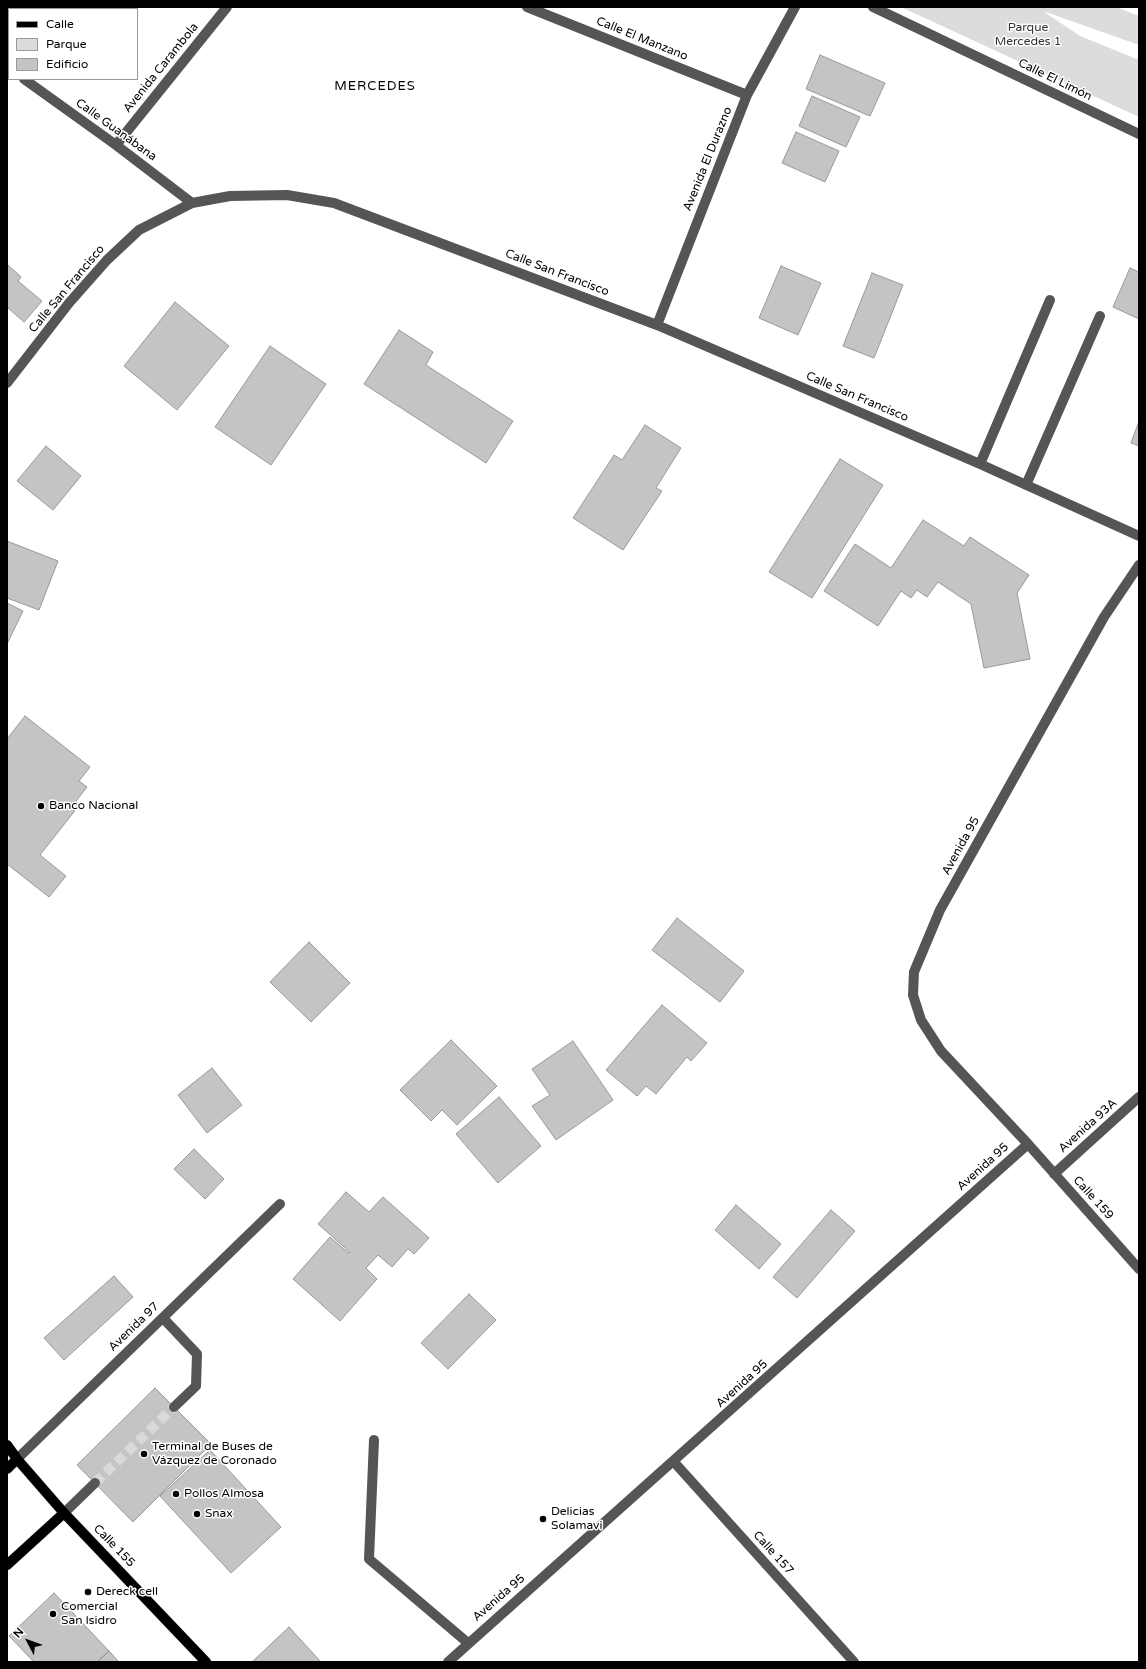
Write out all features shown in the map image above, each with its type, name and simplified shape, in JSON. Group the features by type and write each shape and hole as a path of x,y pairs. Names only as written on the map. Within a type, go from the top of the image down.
{"main road":[{"name":"Calle 155","path":"7,1445 17,1459 64,1513 206,1662"},
{"name":"Avenida 97","path":"7,1469 17,1459"},
{"path":"7,1565 64,1513"}],"street":[{"name":"Avenida Carambola","path":"116,145 227,7"},
{"name":"Calle El Manzano","path":"528,7 747,95"},
{"name":"Avenida El Durazno","path":"657,325 747,95 794,7"},
{"name":"Calle El Limón","path":"873,7 1139,134"},
{"name":"Calle Guanábana","path":"25,80 116,145 192,203"},
{"name":"Calle San Francisco","path":"7,383 69,303 107,260 139,230 192,203 230,196 287,195 334,203 657,325 980,464 1139,536"},
{"path":"980,464 1050,300"},
{"path":"1026,485 1100,316"},
{"name":"Avenida 95","path":"448,1662 674,1462 1028,1144 941,1051 921,1020 913,995 914,972 940,910 1104,617 1139,565"},
{"name":"Avenida 93A","path":"1054,1174 1139,1097"},
{"name":"Calle 159","path":"1028,1144 1139,1269"},
{"name":"Avenida 97","path":"17,1459 280,1204"},
{"path":"163,1318 197,1354 196,1386 174,1407"},
{"path":"374,1440 369,1559 468,1643"},
{"name":"Calle 157","path":"674,1462 854,1662"},
{"path":"64,1513 94,1483"}],"green space":[{"name":"Parque Mercedes 1","path":"901,7 1116,7 1139,16 1139,45 1043,11 1080,36 1139,60 1139,117"}],"building":[{"path":"820,55 885,83 870,116 806,89"},
{"path":"812,96 860,117 846,147 799,126"},
{"path":"796,132 839,151 825,182 782,163"},
{"path":"7,264 21,277 18,281 42,301 24,322 7,307"},
{"path":"781,266 821,283 798,335 759,318"},
{"path":"1130,268 1139,272 1139,319 1113,307"},
{"path":"872,273 903,285 874,358 843,346"},
{"path":"175,302 229,346 177,410 124,366"},
{"path":"399,330 433,352 426,365 513,421 486,463 364,384"},
{"path":"270,346 326,384 271,465 215,427"},
{"path":"1139,421 1139,446 1131,443"},
{"path":"645,425 681,448 656,488 662,491 623,550 573,518 614,455 622,460"},
{"path":"46,446 81,476 53,510 17,481"},
{"path":"840,459 883,485 812,598 769,572"},
{"path":"923,520 964,546 970,537 1029,575 1017,593 1030,659 984,668 971,604 938,582 927,597 917,590 911,598 901,591 878,626 824,591 855,544 891,568"},
{"path":"7,541 58,561 39,610 7,598"},
{"path":"7,603 23,611 7,644"},
{"name":"Banco Nacional","path":"25,716 90,767 79,781 87,787 73,805 77,808 40,855 66,876 49,897 7,864 7,739"},
{"path":"677,918 744,971 720,1002 652,950"},
{"path":"309,942 350,983 311,1022 270,982"},
{"path":"662,1005 707,1043 691,1061 687,1057 656,1094 646,1086 637,1096 606,1070"},
{"path":"451,1040 497,1086 457,1125 442,1110 431,1121 400,1090"},
{"path":"573,1041 613,1100 556,1140 532,1106 550,1095 532,1069"},
{"path":"212,1068 242,1105 207,1133 178,1095"},
{"path":"499,1097 541,1146 498,1183 456,1134"},
{"path":"194,1149 224,1179 205,1199 174,1169"},
{"path":"346,1192 369,1212 383,1197 429,1238 414,1254 408,1249 392,1267 378,1255 366,1268 377,1279 340,1321 293,1279 330,1237 349,1253 350,1252 318,1224"},
{"path":"736,1205 781,1244 759,1269 715,1230"},
{"path":"831,1210 855,1231 797,1298 773,1277"},
{"path":"114,1276 133,1297 64,1360 44,1338"},
{"path":"469,1294 496,1320 448,1369 421,1343"},
{"name":"Terminal de Buses de Vázquez de Coronado","path":"155,1388 211,1444 133,1522 77,1465"},
{"path":"210,1450 281,1527 231,1573 160,1496"},
{"name":"Comercial San Isidro","path":"54,1593 109,1651 97,1662 34,1662 9,1636"},
{"path":"289,1627 321,1662 253,1661"},
{"path":"109,1651 119,1662 97,1662"}],"tunnel":[{"path":"95,1483 174,1407"}],"place":[{"name":"Banco Nacional","path":"41,806"},
{"name":"Terminal de Buses de Vázquez de Coronado","path":"144,1454"},
{"name":"Pollos Almosa","path":"176,1494"},
{"name":"Snax","path":"197,1514"},
{"name":"Delicias Solamavi","path":"543,1519"},
{"name":"Dereck cell","path":"88,1592"},
{"name":"Comercial San Isidro","path":"53,1614"}],"district":[{"name":"MERCEDES","path":"375,87"}]}
